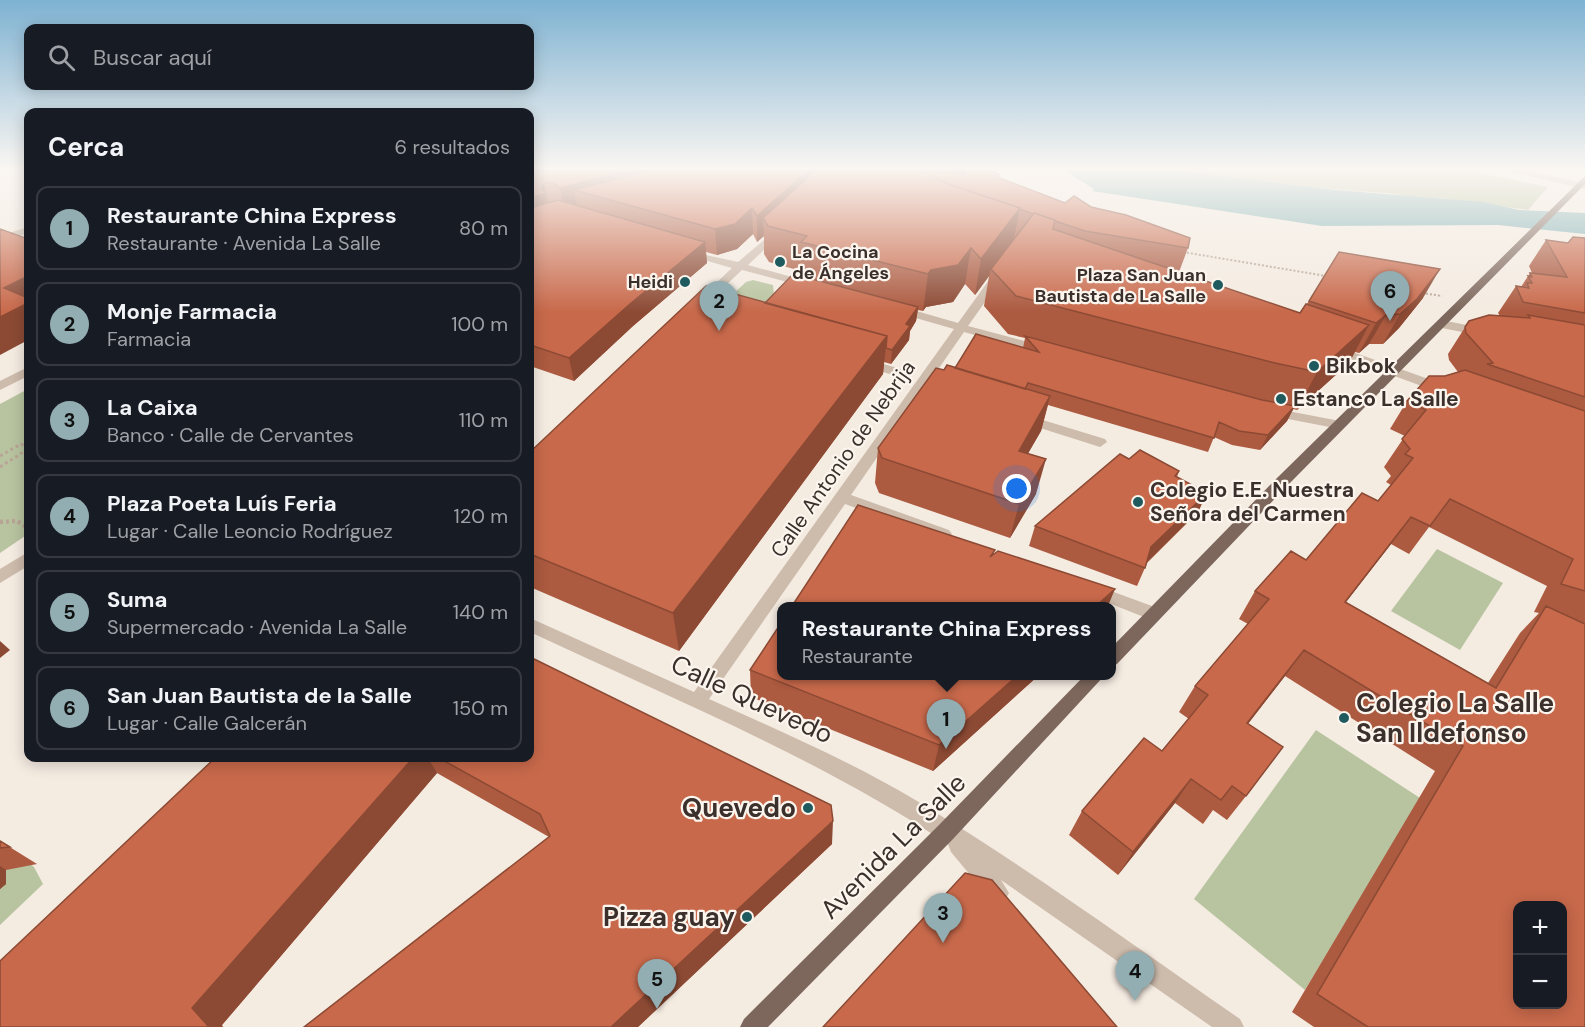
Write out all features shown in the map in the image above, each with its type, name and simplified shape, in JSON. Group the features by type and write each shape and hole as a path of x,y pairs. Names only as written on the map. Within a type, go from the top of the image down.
{"main road":[{"path":"1116,654 1548,216"},
{"name":"Avenida La Salle","path":"752,1027 946,832 1090,680"}],"street":[{"path":"691,312 784,225"},
{"path":"0,239 24,231"},
{"path":"678,250 822,289"},
{"name":"Calle Antonio de Nebrija","path":"698,702 1005,265"},
{"path":"887,307 1051,352"},
{"path":"1441,324 1496,334"},
{"path":"1322,345 1459,394"},
{"path":"855,360 904,374"},
{"path":"0,386 24,373"},
{"path":"920,386 938,391"},
{"path":"1255,408 1340,425"},
{"path":"1014,415 1100,442"},
{"path":"842,498 873,507 963,541"},
{"path":"0,577 24,561"},
{"path":"1075,584 1154,614"},
{"name":"Calle Quevedo","path":"534,627 698,702 865,783 946,832 1039,893 1232,1027"},
{"path":"946,832 1014,912"}],"path":[{"path":"1176,251 1326,276"},
{"path":"1419,292 1442,296"},
{"path":"0,456 21,444 24,446"},
{"path":"0,467 24,452"},
{"path":"0,522 18,521 24,525"}],"green space":[{"path":"753,280 773,285 775,304 781,311 732,295 746,282"},
{"path":"24,391 24,537 0,553 0,404"},
{"path":"1437,549 1503,583 1460,650 1391,611"},
{"path":"1316,730 1420,798 1305,990 1194,899"},
{"path":"21,856 34,867 43,884 0,925 0,875"}],"water":[{"path":"1256,216 1585,216 1585,234 1498,225 1322,226"}],"building":[{"path":"534,216 614,216 705,242 630,304 569,358 534,346"},
{"path":"668,216 744,216 735,224 715,229"},
{"path":"765,216 1014,216 981,259 971,248 958,265 931,270 928,274 801,242 807,236 768,226 763,218"},
{"path":"1032,216 1043,216 1055,220 1053,229 1300,313 1306,304 1369,325 1317,372 1016,296 991,269"},
{"path":"1043,216 1129,216 1190,238 1188,248 1085,231"},
{"path":"0,229 24,238 24,278 4,288 24,296 24,305 0,317"},
{"path":"1573,237 1585,238 1585,313 1523,302 1516,286 1529,288 1527,283 1532,283 1528,276 1532,277 1530,273 1567,277 1546,240 1568,243"},
{"path":"1339,252 1440,269 1417,299 1400,314 1386,315 1376,323 1309,301"},
{"path":"793,274 918,307 906,324 910,326 892,350 886,348 887,336 765,303"},
{"path":"706,286 887,336 673,613 534,556 534,448"},
{"path":"1489,315 1530,318 1528,315 1585,325 1585,397 1487,364 1493,363 1466,333 1465,327 1469,321"},
{"path":"976,334 1039,352 1025,336 1262,400 1295,406 1268,435 1239,431 1219,422 1214,438 1028,383 1025,389 955,368"},
{"path":"947,365 1050,396 1019,451 1046,459 1019,504 882,458 878,448 936,368 944,370"},
{"path":"1465,370 1585,411 1585,591 1561,584 1573,559 1450,499 1430,526 1411,517 1345,602 1496,688 1546,606 1585,624 1585,1027 1368,1027 1317,994 1463,746 1304,650 1247,723 1283,747 1246,796 1232,786 1221,800 1191,779 1133,852 1082,811 1144,738 1162,751 1208,695 1195,686 1269,599 1255,591 1291,551 1306,560 1362,493 1378,501 1413,458 1405,454 1410,449 1402,439 1426,410 1407,401 1429,376 1445,376"},
{"path":"1140,450 1179,471 1175,476 1207,493 1151,547 1145,568 1035,526 1120,454 1129,459"},
{"path":"858,505 995,550 990,557 998,551 1115,589 1100,602 795,602"},
{"path":"777,629 777,680 1012,680 939,745 750,670"},
{"path":"534,659 831,805 833,821 611,1027 304,1027 550,836 540,814 446,762 534,762"},
{"path":"211,762 409,762 192,1008 209,1027 0,1027 0,961"},
{"path":"0,841 10,847 0,848"},
{"path":"965,873 992,880 1117,1027 823,1027"}],"place":[{"name":"La Cocina de Ángeles","path":"780,262"},
{"name":"Heidi","path":"685,282"},
{"name":"Plaza San Juan Bautista de La Salle","path":"1218,285"},
{"name":"San Juan Bautista de la Salle","path":"1390,321"},
{"name":"Monje Farmacia","path":"719,331"},
{"name":"Bikbok","path":"1314,366"},
{"name":"Estanco La Salle","path":"1281,399"},
{"name":"Colegio E.E. Nuestra Señora del Carmen","path":"1138,502"},
{"name":"Colegio La Salle San Ildefonso","path":"1344,718"},
{"name":"Restaurante China Express","path":"946,749"},
{"name":"Quevedo","path":"808,808"},
{"name":"Pizza guay","path":"747,917"},
{"name":"La Caixa","path":"943,943"},
{"name":"Plaza Poeta Luís Feria","path":"1135,1001"},
{"name":"Suma","path":"657,1009"}]}
